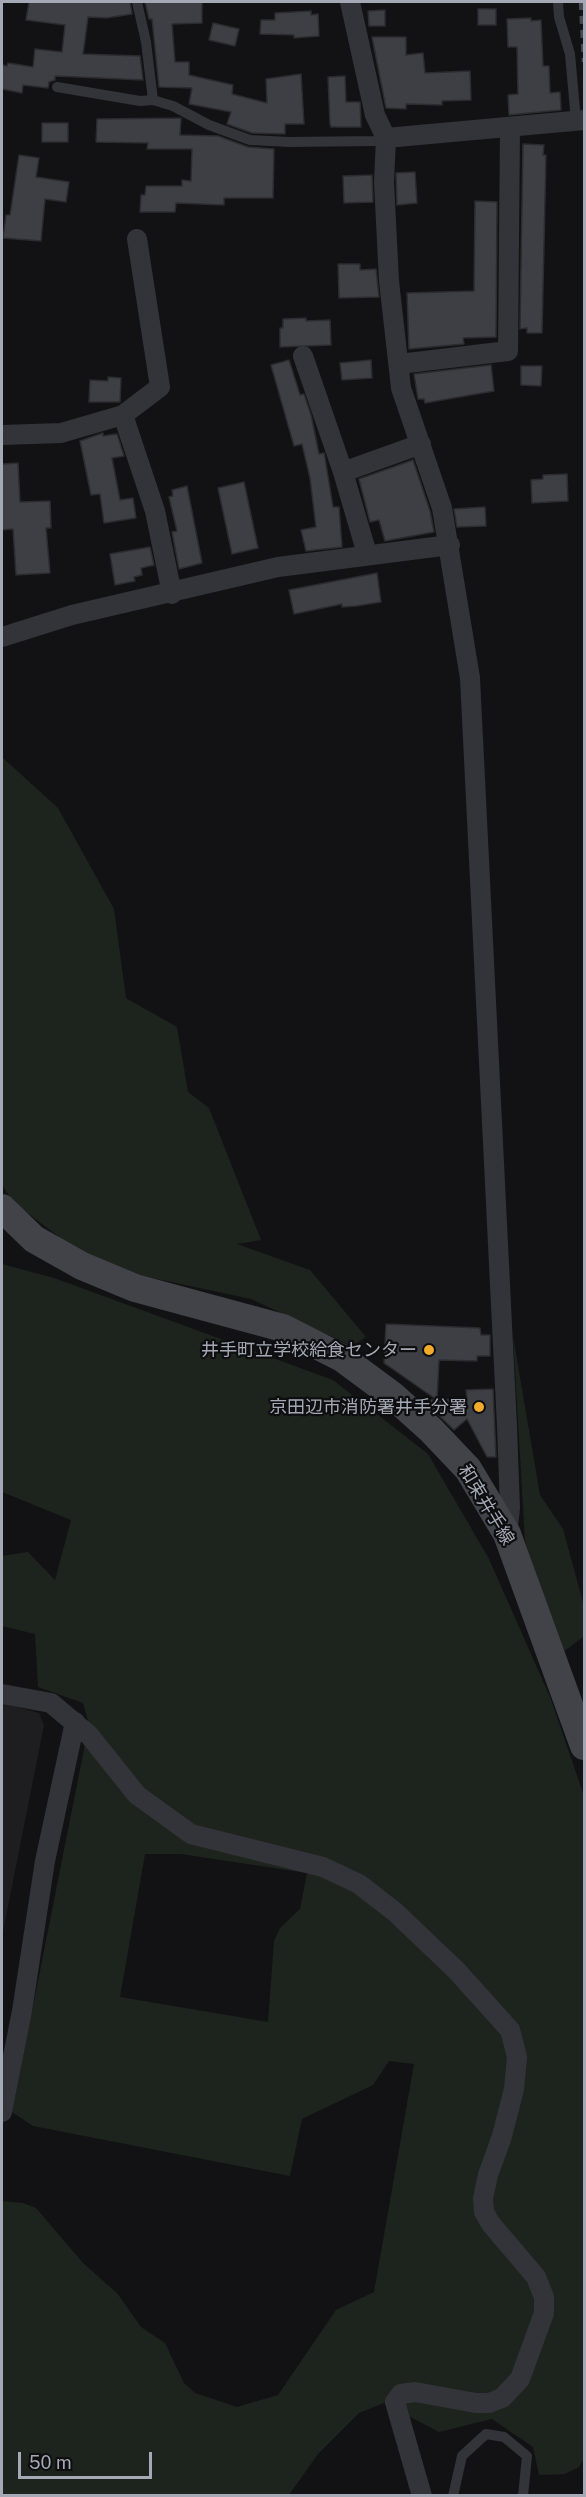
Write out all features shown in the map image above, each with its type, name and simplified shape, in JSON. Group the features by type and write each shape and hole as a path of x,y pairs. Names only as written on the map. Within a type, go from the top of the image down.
{"main road":[{"name":"和束井手線","path":"2,1208 33,1239 82,1266 135,1288 283,1328 342,1358 392,1395 431,1430 468,1469 507,1534 585,1746"}],"street":[{"path":"350,2 375,115 386,138 384,182 389,281 402,388 436,487 450,545 470,678 505,1391 510,1508 507,1534"},
{"path":"386,138 580,120"},
{"path":"399,364 508,351 510,127"},
{"path":"2,435 61,433 123,415 160,387 137,239"},
{"path":"303,356 343,472 367,554"},
{"path":"123,415 156,511 172,594"},
{"path":"343,472 422,444"},
{"path":"2,637 72,615 172,594 278,567 450,545"},
{"path":"2,1694 51,1703 89,1735 137,1795 191,1834 323,1867 359,1884 395,1912 456,1970 510,2030 517,2057 514,2089 502,2136 488,2175 483,2199 484,2212 491,2224 536,2277 544,2297 544,2313 520,2379 502,2398 489,2403 476,2403 415,2392 400,2394 395,2402 422,2496"},
{"path":"2,2112 22,2011 45,1861 75,1722"}],"lane":[{"path":"136,2 146,42 153,100"},
{"path":"558,2 559,17 570,54 580,120"},
{"path":"57,87 140,101 153,100 173,106 209,125 250,140 377,141 386,138"},
{"path":"453,2496 462,2456 486,2434 504,2437 526,2457 523,2496"}],"shaded area":[{"path":"2,757 58,808 114,909 126,998 177,1027 188,1092 209,1108 261,1240 237,1244 310,1270 366,1337 352,1346 251,1299 143,1276 75,1249 13,1202 2,1185"},
{"path":"2,1264 54,1278 333,1380 428,1454 489,1559 550,1697 584,1796 584,2458 579,2467 565,2474 539,2475 533,2447 492,2419 439,2432 384,2403 359,2413 318,2454 289,2495 2,2495 2,2201 23,2203 36,2208 83,2263 117,2293 141,2327 165,2343 184,2383 195,2393 237,2407 278,2395 336,2310 374,2292 414,2064 389,2061 373,2085 302,2119 290,2176 33,2126 12,2112 89,1724 83,1703 38,1687 35,1634 2,1626 2,1556 28,1552 55,1580 71,1520 2,1492","holes":["145,1854 181,1854 307,1873 300,1909 280,1928 274,1941 268,2022 120,1997"]},
{"path":"513,1336 540,1495 563,1529 584,1606 584,1636 562,1653 525,1541"},
{"path":"2,1703 39,1713 44,1725 2,1937"}],"building":[{"path":"29,2 130,2 132,14 106,18 88,17 83,54 140,56 143,80 55,76 55,80 49,82 48,88 23,85 22,93 2,89 2,65 7,66 8,63 33,67 35,49 62,52 65,25 26,20"},
{"path":"145,2 202,2 202,23 172,24 175,62 189,62 189,75 233,85 232,94 267,103 266,79 301,74 304,124 285,124 285,134 252,133 227,124 231,112 189,104 192,88 159,87 152,19 149,19"},
{"path":"478,9 496,9 496,25 478,25"},
{"path":"385,10 385,26 369,26 368,11"},
{"path":"311,11 311,15 318,14 319,36 294,38 294,35 260,34 261,20 275,20 275,13"},
{"path":"531,18 531,21 541,20 543,66 549,66 550,93 560,92 561,110 509,115 508,95 518,94 517,47 508,47 507,19"},
{"path":"213,23 239,29 235,46 209,40"},
{"path":"372,37 406,37 406,55 423,53 425,73 470,71 471,100 442,101 442,105 406,104 406,109 386,108"},
{"path":"345,76 346,102 360,102 361,127 331,127 330,124 328,77"},
{"path":"181,118 180,135 218,136 248,147 274,149 273,198 224,198 224,205 176,203 175,212 140,212 141,195 145,195 146,186 182,186 182,180 191,181 192,149 147,149 148,143 96,142 97,119"},
{"path":"42,123 68,123 68,142 42,142"},
{"path":"523,144 544,145 543,155 546,155 542,333 527,333 527,328 520,329"},
{"path":"19,155 39,158 36,177 69,182 66,202 45,199 41,241 3,238 6,215 10,215"},
{"path":"415,172 417,203 397,205 396,173"},
{"path":"372,175 373,202 344,203 343,176"},
{"path":"475,201 497,202 496,337 463,338 464,344 409,349 407,293 474,291"},
{"path":"338,264 360,264 360,270 376,269 379,297 339,298"},
{"path":"306,318 306,321 330,320 331,345 280,347 280,328 283,328 283,319"},
{"path":"289,360 300,395 304,394 311,415 319,454 324,453 333,507 339,507 342,547 306,551 301,530 316,527 310,478 302,444 294,446 271,365"},
{"path":"371,360 372,378 342,380 340,363"},
{"path":"491,365 494,391 425,403 424,399 418,399 414,374"},
{"path":"521,366 542,366 541,386 521,385"},
{"path":"108,377 121,378 120,402 89,402 90,380 108,381"},
{"path":"103,433 103,436 117,434 124,456 112,458 120,500 133,498 136,518 104,523 100,494 91,495 80,441"},
{"path":"413,460 430,511 434,532 385,541 379,520 370,522 359,479"},
{"path":"18,463 20,502 50,501 51,528 46,528 50,573 16,575 13,529 2,530 2,464"},
{"path":"567,474 568,501 532,503 531,480 543,479 543,475"},
{"path":"244,482 258,548 232,554 218,488"},
{"path":"187,486 202,563 179,569 172,532 177,531 169,497 173,496 172,490"},
{"path":"485,507 486,526 457,527 454,509"},
{"path":"150,547 154,565 141,568 142,575 134,577 135,581 115,585 110,554"},
{"path":"377,573 381,602 342,607 342,604 294,614 289,590"},
{"path":"386,1324 480,1328 481,1335 490,1335 490,1356 477,1356 477,1361 439,1360 437,1400 384,1363"},
{"path":"493,1389 496,1457 487,1457 467,1419 454,1430 423,1400 467,1399 466,1390"}],"railway":[{"path":"581,2 584,62"}],"place":[{"name":"井手町立学校給食センター","path":"429,1350"},
{"name":"京田辺市消防署井手分署","path":"479,1407"}]}
